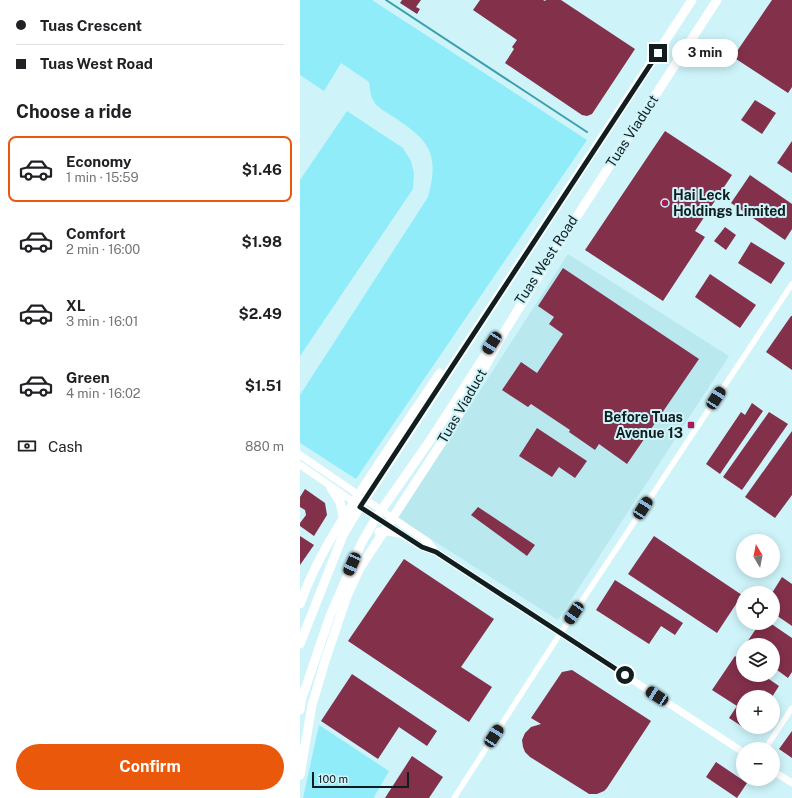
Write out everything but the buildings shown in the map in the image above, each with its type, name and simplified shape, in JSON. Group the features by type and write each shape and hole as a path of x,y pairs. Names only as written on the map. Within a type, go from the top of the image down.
{"main road":[{"name":"Tuas West Road","path":"300,644 343,535 360,507 692,0"},
{"name":"Tuas Viaduct","path":"300,604 314,568 339,525 470,330 699,0"},
{"name":"Tuas West Road","path":"300,710 304,691 330,616 362,542 379,514 437,429 641,110 715,0"},
{"name":"Tuas Viaduct","path":"300,775 312,705 347,596 360,568 453,425 503,334 550,258 715,0"},
{"path":"331,488 338,497 343,513 343,535"},
{"path":"362,542 379,532 389,531 398,533"}],"street":[{"path":"454,798 561,633 791,288"},
{"path":"300,455 365,499 398,533 422,547 436,552 736,747"},
{"path":"300,465 360,507 379,514 428,542 436,552"},
{"path":"770,742 792,708"},
{"path":"780,775 792,783"}],"shaded area":[{"path":"300,0 372,0 587,140 356,479 300,443 300,395 428,197 433,169 432,158 423,141 415,133 374,103 371,96 369,82 341,63 324,91 300,75"},
{"path":"347,111 403,148 411,161 414,173 413,189 300,356 300,180"},
{"path":"568,254 729,356 558,620 398,518"},
{"path":"319,725 389,771 374,797 375,798 303,798"}],"waterway":[{"path":"386,0 587,132"}],"place":[{"name":"Hai Leck Holdings Limited","path":"665,203"},
{"name":"Before Tuas Avenue 13","path":"691,425"}],"route":[{"path":"625,675 436,552 409,540 360,507 658,53"}]}
